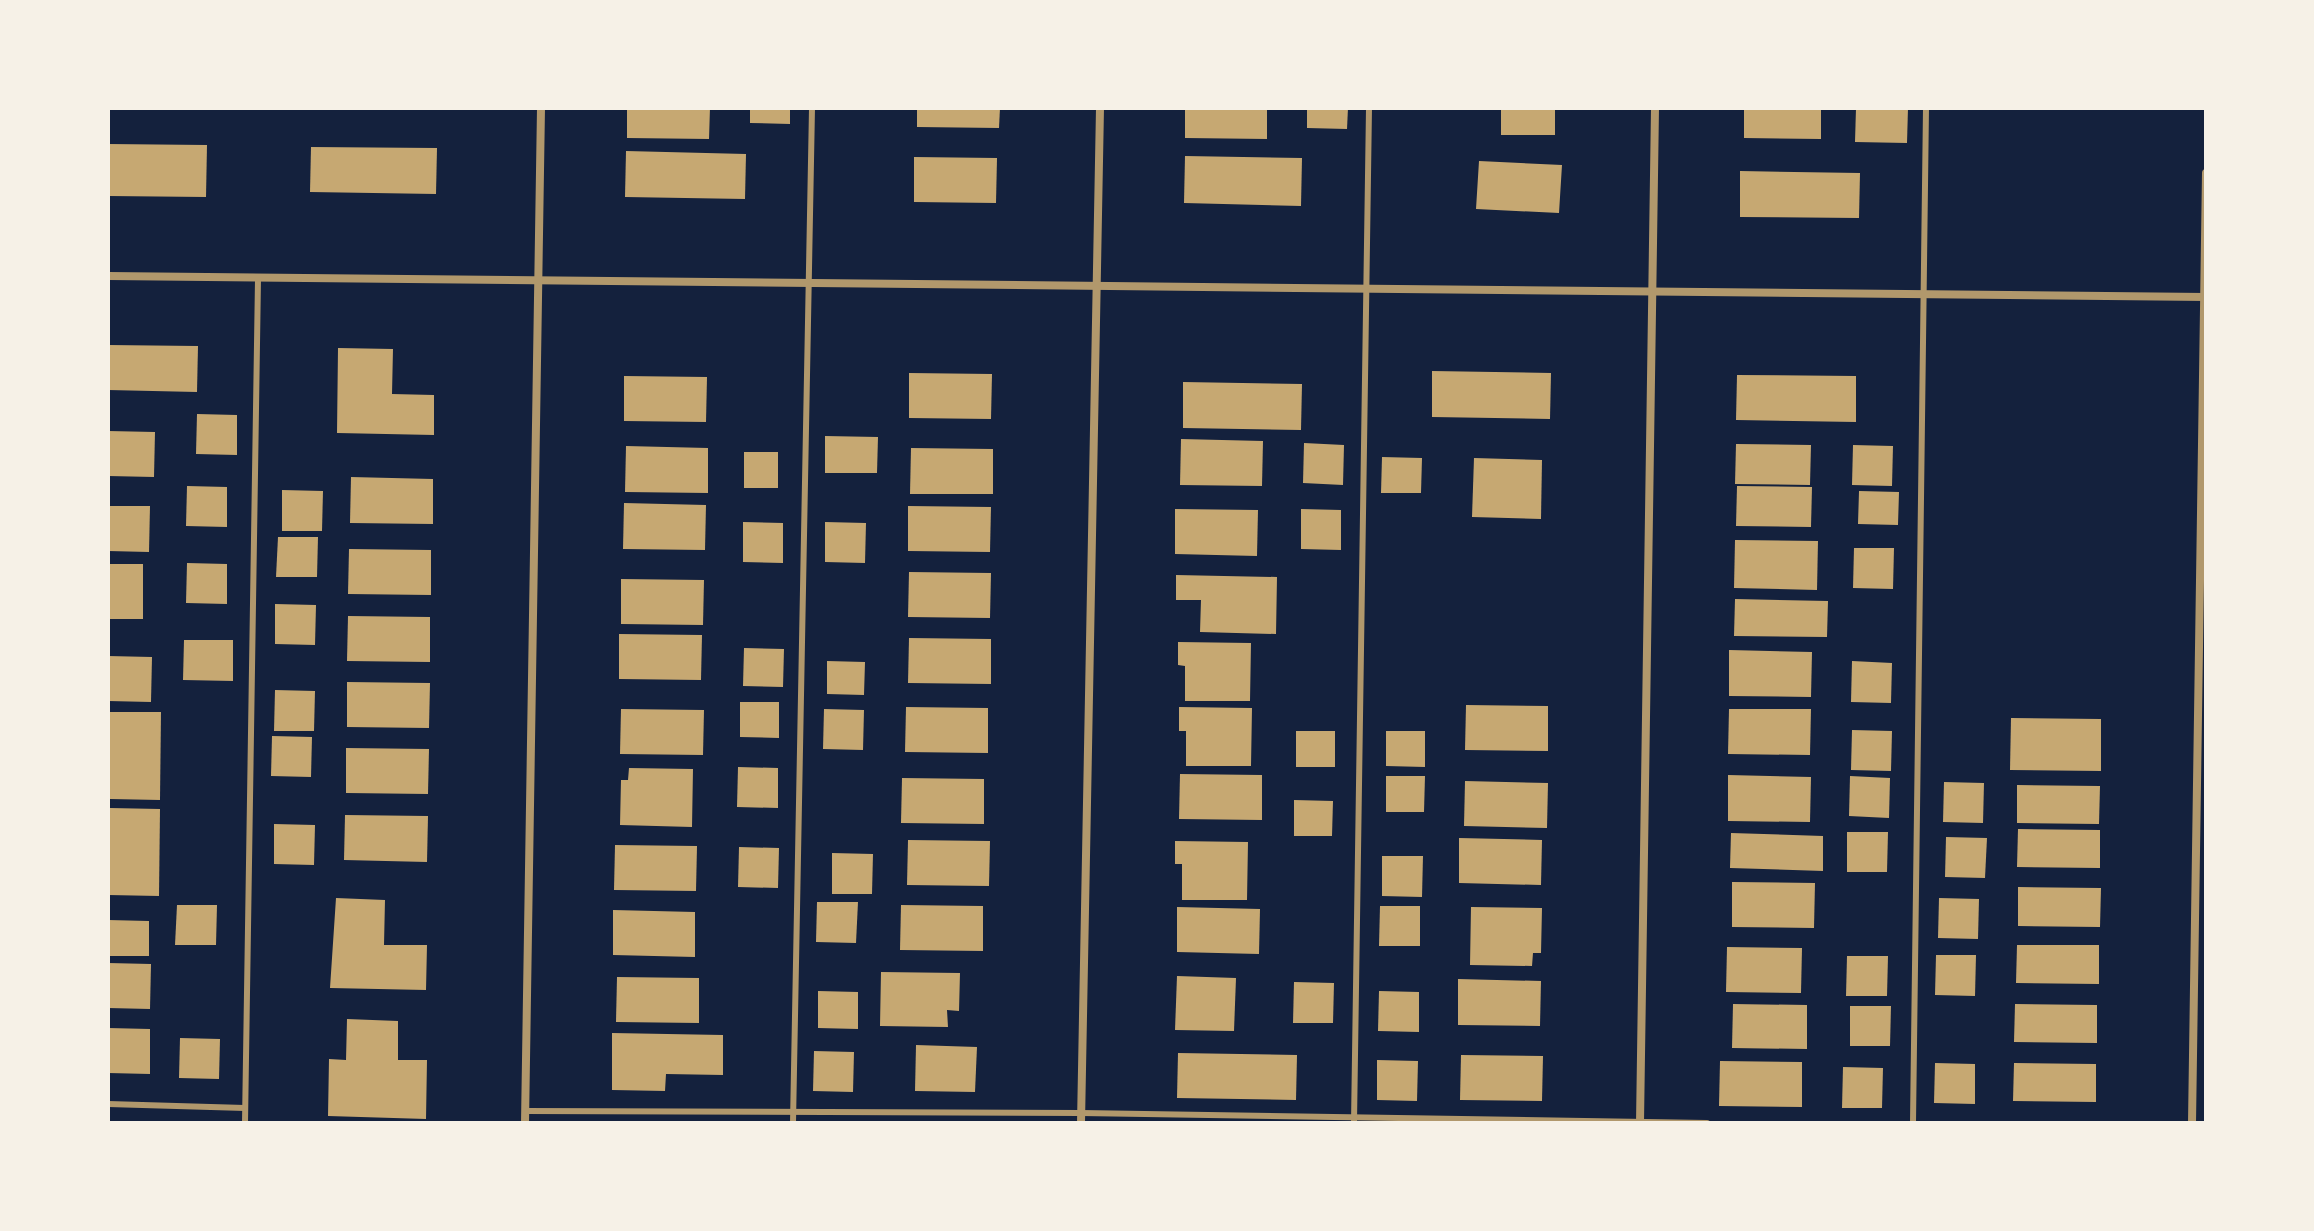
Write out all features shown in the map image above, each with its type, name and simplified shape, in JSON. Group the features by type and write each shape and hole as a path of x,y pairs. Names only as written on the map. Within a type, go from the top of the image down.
{"street":[{"path":"525,1123 541,108"},
{"path":"1081,1118 1100,108"},
{"path":"1640,1123 1655,108"},
{"path":"2192,1123 2206,173"},
{"path":"108,276 538,283 2205,297"}],"lane":[{"path":"793,1123 812,108"},
{"path":"1354,1121 1369,108"},
{"path":"1913,1123 1926,108"},
{"path":"245,1123 258,279"},
{"path":"108,1104 245,1108"},
{"path":"525,1111 1707,1123"}],"building":[{"path":"627,108 710,108 709,139 627,138"},
{"path":"750,108 790,108 790,124 750,123"},
{"path":"917,108 1000,108 999,128 917,127"},
{"path":"1185,108 1267,108 1267,139 1185,138"},
{"path":"1307,108 1348,108 1347,129 1307,128"},
{"path":"1501,108 1555,108 1555,135 1501,135"},
{"path":"1744,108 1821,108 1821,139 1744,138"},
{"path":"1856,108 1908,108 1907,143 1855,142"},
{"path":"108,144 207,145 206,197 108,196"},
{"path":"311,147 437,148 436,194 310,192"},
{"path":"626,151 746,154 745,199 625,197"},
{"path":"1185,156 1302,158 1301,206 1184,203"},
{"path":"914,157 997,158 996,203 914,202"},
{"path":"1479,161 1562,165 1559,213 1476,209"},
{"path":"1740,171 1860,173 1859,218 1740,217"},
{"path":"108,345 198,346 197,392 108,390"},
{"path":"338,348 393,349 392,394 434,395 434,435 337,433"},
{"path":"1432,371 1551,373 1550,419 1432,417"},
{"path":"909,373 992,374 991,419 909,418"},
{"path":"1737,375 1856,376 1856,422 1736,420"},
{"path":"624,376 707,377 706,422 624,421"},
{"path":"1183,382 1302,384 1301,430 1183,428"},
{"path":"197,414 237,415 237,455 196,454"},
{"path":"108,431 155,432 154,477 108,476"},
{"path":"825,436 878,437 877,473 825,473"},
{"path":"1181,439 1263,441 1262,486 1180,485"},
{"path":"1304,443 1344,445 1343,485 1303,483"},
{"path":"1736,444 1811,445 1810,485 1735,484"},
{"path":"1853,445 1893,446 1892,486 1852,485"},
{"path":"626,446 708,448 708,493 625,492"},
{"path":"911,448 993,449 993,494 910,494"},
{"path":"744,452 778,452 778,488 744,488"},
{"path":"1382,457 1422,458 1421,493 1381,493"},
{"path":"1474,458 1542,460 1541,519 1472,517"},
{"path":"351,477 433,479 433,524 350,523"},
{"path":"187,486 227,487 227,527 186,526"},
{"path":"1737,486 1812,487 1811,527 1736,526"},
{"path":"282,490 323,491 322,531 282,531"},
{"path":"1859,491 1899,492 1898,525 1858,524"},
{"path":"624,503 706,505 705,550 623,549"},
{"path":"108,506 150,506 149,552 108,551"},
{"path":"908,506 991,507 990,552 908,551"},
{"path":"1175,509 1258,510 1257,556 1175,554"},
{"path":"1301,509 1341,510 1341,550 1301,549"},
{"path":"743,522 783,523 783,563 743,562"},
{"path":"825,522 866,523 865,563 825,562"},
{"path":"278,537 318,537 317,577 276,577"},
{"path":"1735,540 1818,541 1817,590 1734,588"},
{"path":"1854,548 1894,548 1893,589 1853,588"},
{"path":"349,549 431,550 431,595 348,594"},
{"path":"187,563 227,564 227,604 186,603"},
{"path":"108,564 143,564 143,619 108,619"},
{"path":"909,572 991,573 990,618 908,617"},
{"path":"1176,575 1277,577 1276,634 1200,632 1201,600 1176,600"},
{"path":"621,579 704,580 703,625 621,624"},
{"path":"1735,599 1828,601 1827,637 1734,636"},
{"path":"275,604 316,605 315,645 275,644"},
{"path":"348,616 430,617 430,662 347,661"},
{"path":"619,634 702,635 701,680 619,679"},
{"path":"909,638 991,639 991,684 908,683"},
{"path":"184,640 233,640 233,681 183,680"},
{"path":"1178,642 1251,643 1250,701 1185,701 1185,666 1178,665"},
{"path":"744,648 784,649 783,687 743,686"},
{"path":"1729,650 1812,652 1811,697 1729,696"},
{"path":"108,656 152,657 151,702 108,701"},
{"path":"827,661 865,662 864,695 827,694"},
{"path":"1852,661 1892,663 1891,703 1851,702"},
{"path":"347,682 430,683 429,728 347,727"},
{"path":"275,690 315,691 314,731 274,731"},
{"path":"740,702 779,702 779,738 740,737"},
{"path":"1466,705 1548,706 1548,751 1465,750"},
{"path":"906,707 988,708 988,753 905,752"},
{"path":"1179,707 1252,708 1251,766 1186,766 1186,731 1179,731"},
{"path":"621,709 704,710 703,755 620,754"},
{"path":"824,709 864,710 863,750 823,749"},
{"path":"1729,709 1811,709 1810,755 1728,754"},
{"path":"108,712 161,712 160,800 110,799"},
{"path":"2011,718 2101,719 2101,771 2010,770"},
{"path":"1852,730 1892,731 1891,771 1851,770"},
{"path":"1296,731 1335,731 1335,767 1296,767"},
{"path":"1386,731 1425,731 1425,767 1386,766"},
{"path":"272,736 312,737 311,777 271,776"},
{"path":"346,748 429,749 428,794 346,793"},
{"path":"738,767 778,768 778,808 737,807"},
{"path":"629,768 693,769 692,827 620,825 621,780 628,780"},
{"path":"1180,774 1262,775 1262,820 1179,819"},
{"path":"1728,775 1811,777 1810,822 1728,821"},
{"path":"1386,776 1425,776 1424,812 1386,812"},
{"path":"1850,776 1890,778 1889,818 1849,816"},
{"path":"902,778 984,779 984,824 901,823"},
{"path":"1465,781 1548,783 1547,828 1464,826"},
{"path":"1944,782 1984,783 1983,823 1943,822"},
{"path":"2017,785 2100,786 2099,824 2017,823"},
{"path":"1294,800 1333,801 1332,836 1294,836"},
{"path":"110,808 160,809 159,896 108,895"},
{"path":"345,815 428,816 427,862 344,860"},
{"path":"274,824 315,825 314,865 274,864"},
{"path":"2018,829 2100,830 2100,868 2017,867"},
{"path":"1847,832 1888,832 1887,872 1847,872"},
{"path":"1731,833 1823,836 1823,871 1730,868"},
{"path":"1946,837 1987,838 1985,878 1945,877"},
{"path":"1459,838 1542,840 1541,885 1459,883"},
{"path":"908,840 990,841 989,886 907,885"},
{"path":"1175,841 1248,842 1247,900 1182,900 1182,864 1175,864"},
{"path":"615,845 697,846 696,891 614,890"},
{"path":"739,847 779,848 778,888 738,887"},
{"path":"832,853 873,854 872,894 832,894"},
{"path":"1382,856 1423,856 1422,897 1382,896"},
{"path":"1732,882 1815,883 1814,928 1732,927"},
{"path":"2018,887 2101,888 2100,927 2018,926"},
{"path":"336,898 385,900 384,945 427,945 426,990 330,988"},
{"path":"1939,898 1979,899 1978,939 1938,938"},
{"path":"817,902 858,902 856,943 816,942"},
{"path":"177,905 217,905 216,945 175,945"},
{"path":"901,905 983,906 983,951 900,950"},
{"path":"1380,906 1420,906 1420,946 1379,946"},
{"path":"1177,907 1260,909 1259,954 1177,952"},
{"path":"1471,907 1542,908 1541,953 1533,953 1532,966 1470,965"},
{"path":"613,910 695,912 695,957 613,955"},
{"path":"108,920 149,921 149,956 108,956"},
{"path":"2017,945 2099,945 2099,984 2016,983"},
{"path":"1727,947 1802,948 1801,993 1726,992"},
{"path":"1936,955 1976,955 1975,996 1935,995"},
{"path":"1847,956 1888,956 1887,996 1846,996"},
{"path":"108,963 151,964 150,1009 108,1008"},
{"path":"881,972 960,973 959,1011 947,1010 948,1027 880,1026"},
{"path":"1177,976 1236,978 1234,1031 1175,1030"},
{"path":"617,977 699,978 699,1023 616,1022"},
{"path":"1458,979 1541,981 1540,1026 1458,1025"},
{"path":"1294,982 1334,983 1333,1023 1293,1023"},
{"path":"818,991 858,992 858,1029 818,1028"},
{"path":"1379,991 1419,992 1419,1032 1378,1031"},
{"path":"1733,1004 1807,1005 1807,1049 1732,1048"},
{"path":"2015,1004 2097,1005 2097,1043 2014,1042"},
{"path":"1850,1006 1891,1006 1890,1046 1850,1046"},
{"path":"347,1019 398,1021 398,1060 427,1060 426,1119 328,1116 329,1059 346,1060"},
{"path":"108,1028 150,1029 150,1074 108,1073"},
{"path":"612,1033 723,1035 723,1075 666,1074 665,1091 612,1090"},
{"path":"180,1038 220,1039 219,1079 179,1078"},
{"path":"916,1045 977,1047 975,1092 915,1091"},
{"path":"814,1051 854,1052 853,1092 813,1091"},
{"path":"1178,1053 1297,1055 1296,1100 1177,1098"},
{"path":"1461,1055 1543,1056 1542,1101 1460,1100"},
{"path":"1377,1060 1418,1061 1417,1101 1377,1100"},
{"path":"1720,1061 1802,1062 1802,1107 1719,1106"},
{"path":"1935,1063 1975,1064 1975,1104 1934,1103"},
{"path":"2014,1063 2096,1064 2096,1102 2013,1101"},
{"path":"1843,1067 1883,1068 1882,1108 1842,1108"}]}
